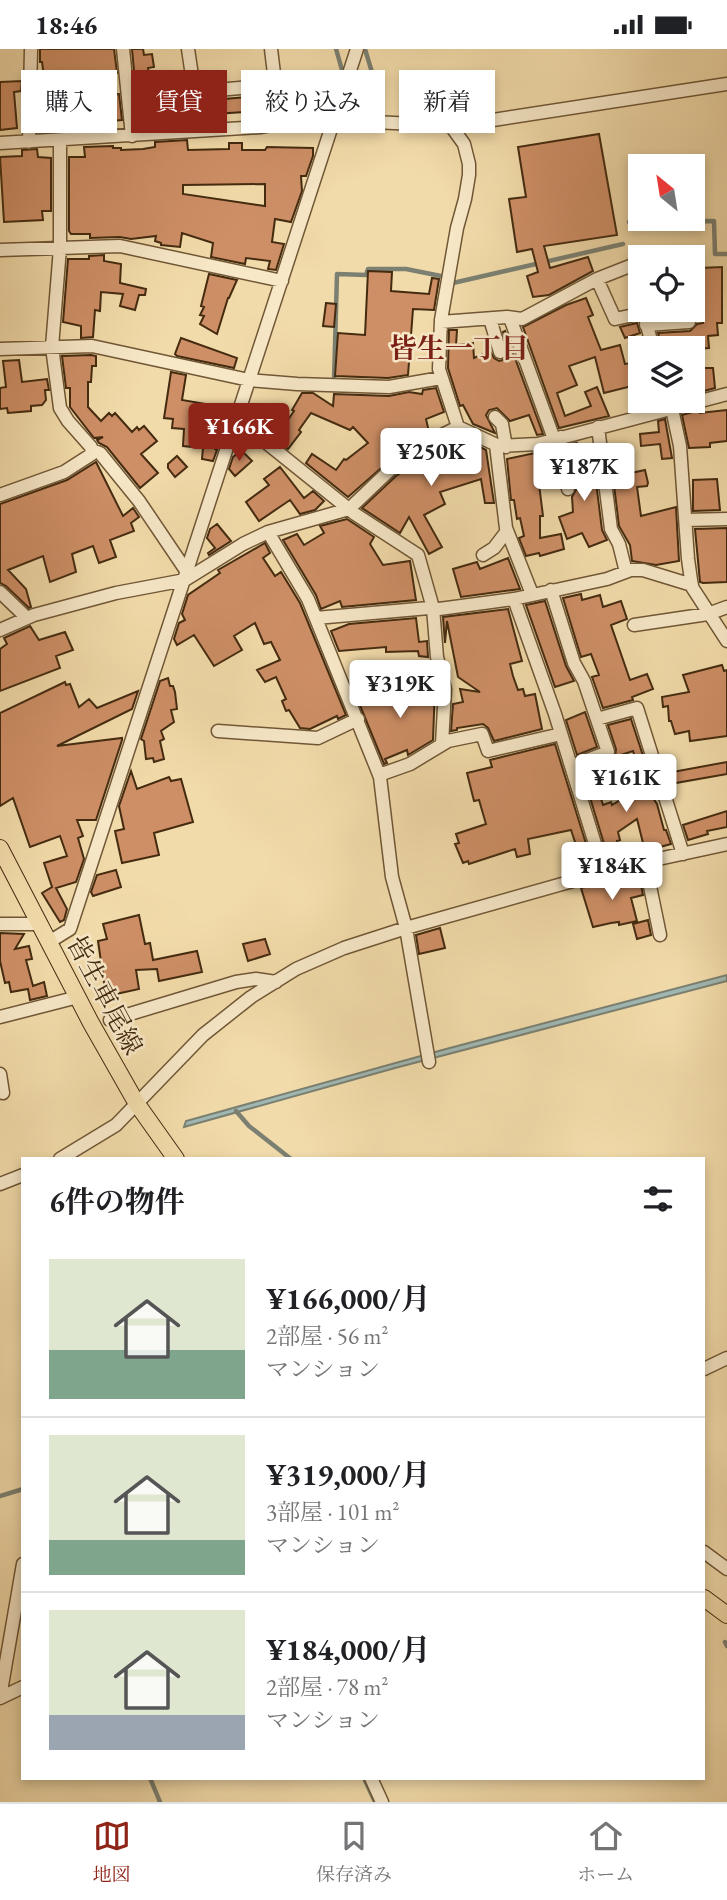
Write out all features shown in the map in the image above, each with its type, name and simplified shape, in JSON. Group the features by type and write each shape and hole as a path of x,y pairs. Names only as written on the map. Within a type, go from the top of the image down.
{"main road":[{"name":"皆生車尾線","path":"0,848 137,1104 175,1157"},
{"path":"705,1599 727,1615"}],"street":[{"path":"29,142 31,49"},
{"path":"123,49 132,136"},
{"path":"188,49 194,89 205,91 241,88"},
{"path":"271,49 273,70"},
{"path":"350,70 357,49"},
{"path":"495,119 727,84"},
{"path":"0,143 241,128"},
{"path":"49,942 70,929 330,133"},
{"path":"456,133 464,144 469,175 441,321 439,369 458,427 501,446 538,444 645,413"},
{"path":"60,140 60,248 52,347 60,408 92,450 100,453 139,502 186,576"},
{"path":"0,250 120,246 282,281"},
{"path":"441,321 522,319 597,279 628,267"},
{"path":"597,279 615,319 628,318"},
{"path":"510,318 558,438 568,489"},
{"path":"491,319 500,352"},
{"path":"0,349 92,347 249,380 389,387 441,378"},
{"path":"705,399 727,394"},
{"path":"667,413 681,446 692,585 727,641"},
{"path":"495,417 502,424 501,446 508,531 533,594"},
{"path":"237,420 349,509 416,552 433,608 436,657 445,689 442,744"},
{"path":"0,630 27,618 186,576 268,532 349,509 391,469 458,427"},
{"path":"598,427 611,530 619,544 626,572"},
{"path":"0,495 64,472 92,454 92,450"},
{"path":"686,520 727,519"},
{"path":"483,555 495,548 508,531"},
{"path":"268,532 308,599 379,775 392,877 405,928 428,1055"},
{"path":"316,618 514,599 643,570 692,585"},
{"path":"551,590 574,663 584,681 608,753 571,766"},
{"path":"0,591 27,618"},
{"path":"514,599 561,734 604,873"},
{"path":"634,625 708,614 727,607"},
{"path":"597,719 637,708 683,854"},
{"path":"218,731 318,738 358,719"},
{"path":"379,775 410,764 442,744 482,734 488,751 561,734"},
{"path":"63,1157 116,1125 203,1035 243,1003 296,969 344,948 405,928 645,862 727,844"},
{"path":"645,862 660,935"},
{"path":"0,924 41,924"},
{"path":"110,1020 236,982 256,979 276,982"},
{"path":"0,1017 78,996"},
{"path":"0,1074 3,1093"},
{"path":"0,1184 21,1176"},
{"path":"705,1369 727,1358"},
{"path":"705,1553 727,1569"},
{"path":"0,1698 21,1576"},
{"path":"0,1698 21,1688"},
{"path":"373,1780 382,1802"}],"water":[{"path":"727,975 727,981 395,1068 184,1127 186,1121"}],"building":[{"path":"40,49 114,49 117,70 43,70"},
{"path":"132,49 143,49 144,55 152,54 154,67 148,70 134,70"},
{"path":"21,81 21,91 14,92 17,128 0,130 0,82"},
{"path":"119,94 122,120 117,120"},
{"path":"241,98 241,112 227,113 227,99"},
{"path":"599,134 617,235 544,246 550,268 588,257 593,271 549,295 533,297 527,276 538,272 532,249 517,252 509,199 526,197 518,147"},
{"path":"187,140 188,150 229,149 229,143 242,143 242,150 265,150 267,147 313,148 306,176 301,176 302,191 291,222 275,219 272,242 284,244 276,270 268,269 270,261 246,258 245,264 211,257 213,243 182,233 180,247 161,245 155,241 156,236 131,239 90,238 90,234 71,234 69,157 85,157 84,147 143,149 155,147 155,142","holes":["265,184 265,206 183,194 183,185"]},
{"path":"37,149 38,157 51,158 51,211 42,211 43,220 4,222 0,157 22,156 22,150"},
{"path":"104,255 104,261 121,264 120,283 146,289 145,295 139,295 135,310 120,306 123,294 101,292 100,311 95,310 93,337 81,338 81,326 63,322 68,259 89,259 89,256"},
{"path":"722,267 722,323 717,323 718,335 708,336 709,348 705,348 705,336 659,336 658,333 690,331 697,324 705,322 705,268"},
{"path":"368,271 392,272 391,291 429,294 432,278 439,279 434,310 413,309 408,375 388,378 335,376 338,333 365,335"},
{"path":"209,274 237,280 228,298 217,334 200,324 204,316 200,315 204,307 201,306"},
{"path":"586,298 593,315 588,317 601,350 620,345 625,364 628,364 628,387 604,393 595,357 569,366 577,385 557,393 565,416 591,406 585,392 597,387 609,416 559,428 523,327"},
{"path":"326,303 336,304 334,327 323,326"},
{"path":"637,323 640,333 625,338 620,327"},
{"path":"449,330 457,330 456,345 473,343 474,358 490,351 499,361 508,355 503,332 505,331 543,434 537,435 529,415 510,421 497,408 489,410 486,415 495,433 473,424 463,405 460,406 448,368"},
{"path":"181,338 237,358 234,368 177,356 175,354"},
{"path":"62,356 96,356 96,366 92,366 91,382 88,382 88,407 101,421 109,413 112,416 115,413 132,432 137,427 139,430 144,426 157,441 141,454 158,473 140,488 107,447 99,443 97,440 103,437 94,438 70,407 70,388 66,388"},
{"path":"19,360 22,382 47,379 49,390 45,390 46,400 42,405 31,406 31,411 8,413 7,408 0,409 0,388 6,387 3,361"},
{"path":"705,368 713,368 715,388 705,391"},
{"path":"171,372 186,375 182,400 206,404 205,427 217,429 217,450 213,461 202,459 203,448 183,446 184,429 172,428 173,419 164,418"},
{"path":"436,388 444,412 426,419 429,432 405,438 391,451 395,456 348,497 306,463 312,454 336,470 344,459 368,443 353,427 350,430 311,413 288,449 275,439 294,411 292,410 302,393 313,393 333,406 334,394 389,396 409,392 422,394 423,390"},
{"path":"727,410 727,441 710,443 710,447 689,448 682,415"},
{"path":"665,419 672,458 662,459 660,444 641,446 640,434 659,432 658,421"},
{"path":"454,439 456,443 466,440 486,450 494,503 485,503 481,479 440,492 445,504 424,515 442,547 429,554 409,517 400,533 362,508 396,476"},
{"path":"577,443 580,454 588,453 588,459 593,458 602,530 607,540 589,547 582,533 567,539 559,517 573,512 572,497 577,488 571,444"},
{"path":"554,449 556,465 537,468 543,516 540,516 540,538 561,534 564,549 540,556 539,553 526,556 519,538 524,536 520,518 517,519 514,500 511,500 507,459"},
{"path":"241,450 252,461 235,476 229,469 233,457"},
{"path":"177,456 187,467 175,477 168,464"},
{"path":"96,462 123,516 133,508 139,517 131,523 134,531 110,540 116,557 99,563 93,546 72,554 76,572 50,582 43,556 8,570 26,589 31,607 29,608 0,583 0,504 67,480"},
{"path":"280,467 304,498 313,491 324,501 315,510 300,514 290,500 259,521 246,502 269,485 264,479"},
{"path":"645,470 647,486 637,487 641,516 676,507 679,561 656,565 632,561 630,545 619,526 613,477 632,475 631,473"},
{"path":"717,479 720,510 693,511 693,480"},
{"path":"347,519 374,537 370,544 383,565 410,561 416,600 342,607 340,601 321,609 316,595 283,540 297,534 304,545 324,533 320,526"},
{"path":"217,524 231,541 209,555 215,548 207,538 210,529"},
{"path":"727,528 727,582 700,582 695,529"},
{"path":"265,543 270,553 263,558 275,576 281,572 300,603 346,715 338,719 337,716 310,729 300,728 289,710 286,711 282,701 286,699 276,677 265,682 257,670 280,660 271,642 264,644 255,623 234,636 242,650 214,666 194,635 177,645 174,639 179,623 185,620 182,614 188,595 220,573 218,570"},
{"path":"508,558 520,589 461,597 453,569 477,562 480,569"},
{"path":"581,594 582,600 600,595 603,607 621,601 627,619 611,625 630,680 647,674 653,689 632,697 633,700 603,708 592,677 599,675 591,654 581,657 563,598"},
{"path":"545,601 566,666 574,681 555,687 526,605"},
{"path":"508,609 522,661 510,664 513,676 518,690 523,689 525,696 535,694 542,729 494,741 483,724 451,731 453,704 463,702 460,689 480,692 458,677 447,621 445,643 443,617"},
{"path":"416,618 419,642 427,641 428,657 419,656 418,651 386,652 386,647 339,651 331,631 349,624"},
{"path":"30,626 39,640 65,632 73,650 56,656 60,668 0,691 0,649 7,644 4,638"},
{"path":"722,665 724,671 727,670 727,736 690,741 689,731 675,734 669,721 668,706 663,707 662,697 689,692 683,675"},
{"path":"168,678 175,692 177,709 171,710 174,722 161,731 164,739 160,741 164,759 154,762 153,758 146,759 144,741 141,739 160,681"},
{"path":"65,682 66,685 70,684 79,707 89,699 97,708 138,691 132,709 57,746 122,738 96,820 77,820 83,836 78,838 84,859 76,882 56,888 67,909 64,920 60,922 42,893 52,887 44,863 67,856 60,836 30,847 13,798 0,806 0,713"},
{"path":"393,684 398,700 416,699 418,686 435,686 433,740 408,755 407,750 385,759 387,763 384,764 359,703 368,700 365,693"},
{"path":"585,712 597,747 577,755 566,720"},
{"path":"631,719 650,777 642,779 633,751 615,757 616,749 608,725"},
{"path":"555,744 592,863 583,866 571,830 528,839 530,854 517,857 515,849 469,864 468,861 463,863 455,844 459,843 456,834 486,824 479,800 474,801 467,773 492,767 490,760"},
{"path":"727,762 727,774 670,784 667,773"},
{"path":"602,763 606,773 595,779 603,805 611,802 612,805 644,785 657,804 671,844 645,851 637,819 618,832 619,847 608,850 608,857 582,771"},
{"path":"131,771 137,789 169,777 171,781 181,779 193,822 154,833 159,855 122,863 115,831 124,829 119,806"},
{"path":"727,811 727,827 707,831 708,834 688,840 683,825"},
{"path":"116,870 121,887 93,896 91,892 97,875"},
{"path":"620,878 621,884 640,880 643,895 631,898 637,921 593,927 581,888"},
{"path":"139,915 145,944 150,943 153,960 197,951 202,972 159,981 157,969 136,970 139,989 116,994 118,1001 107,1003 98,941 107,939 103,924"},
{"path":"648,920 651,935 637,939 633,924"},
{"path":"440,928 445,948 419,954 416,935"},
{"path":"0,933 24,934 15,949 29,946 32,959 26,960 33,986 44,982 47,996 30,1000 28,989 11,992 9,982 5,983 0,961"},
{"path":"265,939 270,954 248,961 243,944"}],"waterway":[{"path":"336,49 342,70"},
{"path":"365,49 371,70"},
{"path":"705,221 714,221 715,254 727,254"},
{"path":"453,283 623,244"},
{"path":"334,381 337,274 366,275 368,269 406,269 446,276"},
{"path":"236,1111 249,1126 288,1157"},
{"path":"0,1496 21,1490"},
{"path":"725,1642 727,1646"},
{"path":"151,1780 160,1802"},
{"path":"365,1780 375,1802"}],"district":[{"name":"皆生一丁目","path":"459,348"}]}
